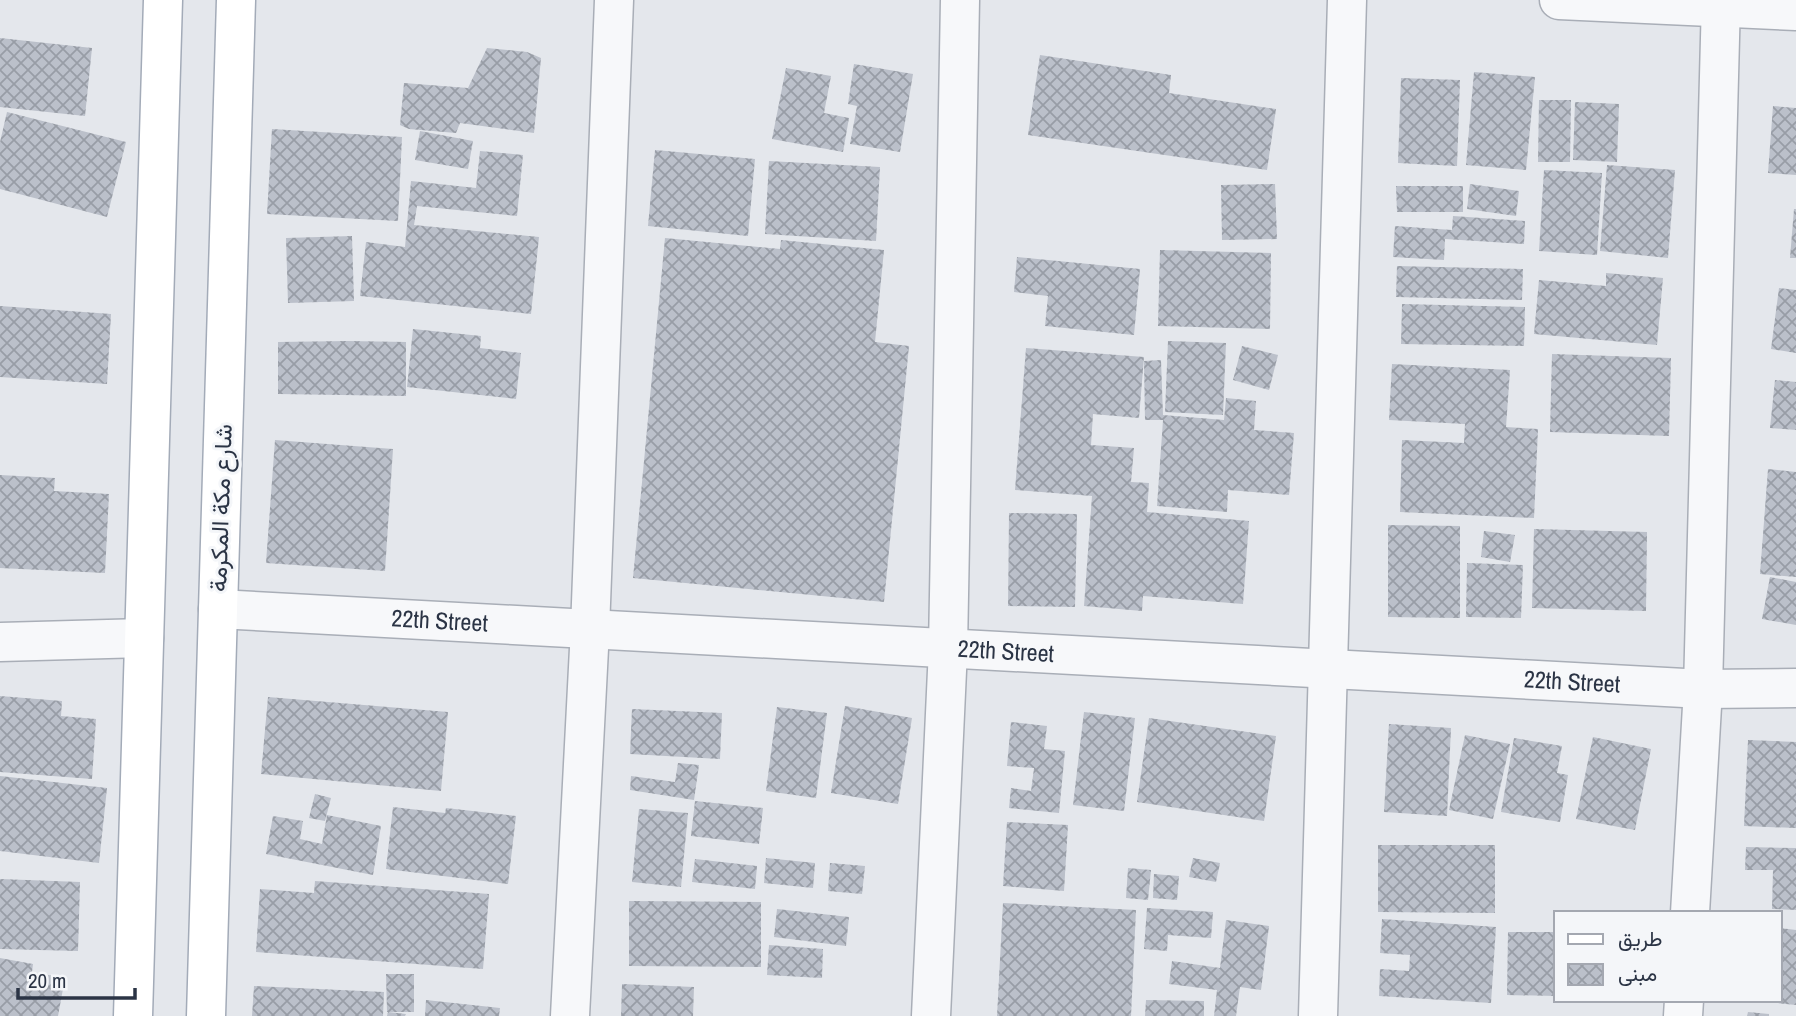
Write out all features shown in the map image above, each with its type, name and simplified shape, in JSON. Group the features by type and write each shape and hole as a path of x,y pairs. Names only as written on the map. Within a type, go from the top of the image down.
{"main road":[{"path":"133,1016 163,0"},
{"name":"شارع مكة المكرمة","path":"206,1016 236,0"}],"street":[{"path":"570,1016 590,629 614,0"},
{"path":"931,1016 948,649 960,0"},
{"path":"1318,1016 1347,0"},
{"path":"1559,0 1721,3 1796,11"},
{"path":"1690,911 1703,689 1721,3"},
{"name":"22th Street","path":"218,609 1703,689 1796,688"},
{"path":"0,642 144,638"}],"building":[{"path":"0,38 92,48 85,116 0,107"},
{"path":"487,48 527,52 541,58 534,133 460,123 456,133 409,129 400,125 404,83 468,88"},
{"path":"1040,55 1171,75 1169,93 1276,109 1267,170 1028,135"},
{"path":"854,64 913,74 900,152 850,144 857,106 848,104"},
{"path":"786,68 831,76 824,113 849,118 843,152 772,139"},
{"path":"1474,72 1535,77 1526,170 1466,165"},
{"path":"1401,78 1460,80 1457,166 1398,163"},
{"path":"1539,100 1571,100 1570,162 1538,162"},
{"path":"1575,102 1619,104 1617,162 1573,160"},
{"path":"1773,106 1796,108 1796,175 1768,173"},
{"path":"7,112 126,142 107,217 0,189 0,142"},
{"path":"272,129 402,137 398,221 267,214"},
{"path":"420,131 473,141 468,169 415,160"},
{"path":"655,150 755,159 748,236 648,226"},
{"path":"480,151 523,155 517,216 417,206 414,225 539,237 531,314 360,296 366,242 405,247 411,181 476,188"},
{"path":"769,161 880,167 876,241 765,234"},
{"path":"1607,165 1675,170 1668,258 1600,251"},
{"path":"1544,170 1602,173 1597,255 1539,251"},
{"path":"1275,184 1277,239 1222,240 1221,185"},
{"path":"1470,184 1519,191 1516,216 1467,209"},
{"path":"1396,186 1463,186 1463,212 1397,212"},
{"path":"1794,209 1796,258 1790,258"},
{"path":"1453,216 1525,221 1524,244 1445,239 1444,260 1393,257 1395,226 1452,230"},
{"path":"352,236 354,301 288,303 286,238"},
{"path":"665,238 780,249 781,240 884,250 875,342 909,346 884,602 633,578"},
{"path":"1160,250 1271,253 1270,329 1158,326"},
{"path":"1017,257 1140,269 1134,335 1045,326 1048,296 1014,292"},
{"path":"1397,266 1523,269 1522,300 1396,297"},
{"path":"1606,273 1663,278 1657,345 1534,334 1539,280 1606,286"},
{"path":"1779,288 1796,290 1796,353 1771,349"},
{"path":"1402,304 1525,307 1524,346 1401,344"},
{"path":"0,306 111,314 107,384 0,377"},
{"path":"413,329 481,336 480,348 521,353 516,399 407,387"},
{"path":"1168,341 1226,343 1223,415 1165,412"},
{"path":"278,342 406,342 406,396 278,394"},
{"path":"1242,346 1278,355 1269,390 1233,380"},
{"path":"1026,348 1144,357 1139,418 1093,414 1091,445 1134,448 1131,482 1149,483 1147,512 1249,521 1243,604 1143,596 1142,611 1084,606 1092,496 1015,490"},
{"path":"1552,354 1671,358 1669,436 1550,432"},
{"path":"1161,360 1163,415 1224,420 1226,398 1256,401 1254,430 1294,433 1289,495 1228,490 1227,512 1157,506 1163,420 1145,420 1144,361"},
{"path":"1392,364 1510,370 1506,427 1538,429 1534,518 1400,512 1402,440 1464,443 1465,424 1389,420"},
{"path":"1775,380 1796,382 1796,430 1770,428"},
{"path":"275,440 393,449 385,571 266,563"},
{"path":"1768,469 1796,472 1796,577 1760,574"},
{"path":"0,475 55,478 54,491 109,494 105,573 0,568"},
{"path":"1009,513 1077,514 1075,607 1008,606"},
{"path":"1388,525 1460,526 1460,618 1388,617"},
{"path":"1534,529 1647,532 1646,611 1532,608"},
{"path":"1484,531 1515,535 1510,562 1481,557"},
{"path":"1467,563 1523,565 1521,618 1466,617"},
{"path":"1770,577 1796,582 1796,625 1762,619"},
{"path":"0,696 62,701 61,716 96,719 92,779 0,772"},
{"path":"268,697 448,712 441,791 261,774"},
{"path":"845,706 912,718 898,804 831,793"},
{"path":"777,707 827,713 816,798 766,791"},
{"path":"632,709 722,713 720,759 630,754"},
{"path":"1084,712 1135,718 1124,811 1073,805"},
{"path":"1149,718 1276,736 1264,821 1137,802"},
{"path":"1011,722 1047,726 1044,749 1065,751 1059,813 1009,808 1011,788 1031,791 1034,768 1007,766"},
{"path":"1389,724 1451,728 1447,816 1384,812"},
{"path":"1465,735 1510,744 1493,819 1449,810"},
{"path":"1593,737 1651,749 1635,830 1576,819"},
{"path":"1514,738 1562,746 1557,773 1568,775 1560,822 1501,812"},
{"path":"1748,740 1796,742 1796,828 1744,826"},
{"path":"678,763 699,765 694,800 630,790 631,776 675,782"},
{"path":"0,776 107,788 99,863 0,851"},
{"path":"315,794 331,798 325,821 309,818"},
{"path":"695,801 763,808 759,844 691,836"},
{"path":"393,807 445,813 446,808 516,816 508,884 386,869"},
{"path":"639,809 688,813 681,887 632,882"},
{"path":"327,815 381,826 373,875 266,854 273,816 303,821 300,839 322,844"},
{"path":"1007,822 1068,825 1064,891 1003,886"},
{"path":"1378,845 1495,845 1495,913 1378,912"},
{"path":"1746,847 1796,848 1796,910 1772,909 1773,870 1745,870"},
{"path":"766,858 815,863 813,888 764,883"},
{"path":"1193,858 1220,863 1216,882 1189,877"},
{"path":"695,859 757,866 755,889 692,882"},
{"path":"830,863 865,866 862,894 828,891"},
{"path":"1128,868 1151,870 1148,900 1126,898"},
{"path":"1154,874 1179,876 1177,900 1153,898"},
{"path":"0,879 80,882 78,951 0,949"},
{"path":"315,881 489,894 483,969 256,952 260,889 314,893"},
{"path":"629,901 761,902 761,967 629,966"},
{"path":"1003,903 1136,910 1131,1016 997,1016"},
{"path":"1147,908 1213,912 1211,938 1168,935 1167,951 1144,949"},
{"path":"777,909 849,917 846,946 774,937"},
{"path":"1382,919 1496,927 1491,1003 1379,996 1380,969 1409,971 1410,955 1380,953"},
{"path":"1226,920 1269,926 1261,990 1240,987 1236,1016 1214,1016 1217,990 1169,984 1172,961 1220,968"},
{"path":"1782,928 1796,930 1796,1005 1767,1002 1782,1002"},
{"path":"1508,932 1554,932 1554,996 1507,995"},
{"path":"769,945 823,949 822,978 767,975"},
{"path":"0,958 33,964 32,972 65,978 58,1016 0,1016"},
{"path":"386,974 414,974 414,1012 387,1012"},
{"path":"622,984 694,987 693,1016 621,1016"},
{"path":"254,986 384,992 383,1016 252,1016"},
{"path":"426,1000 500,1008 499,1016 425,1016"},
{"path":"1146,1000 1204,1001 1204,1016 1145,1016"},
{"path":"388,1012 406,1014 387,1016"},
{"path":"1748,1012 1769,1014 1769,1016 1747,1016"}]}
